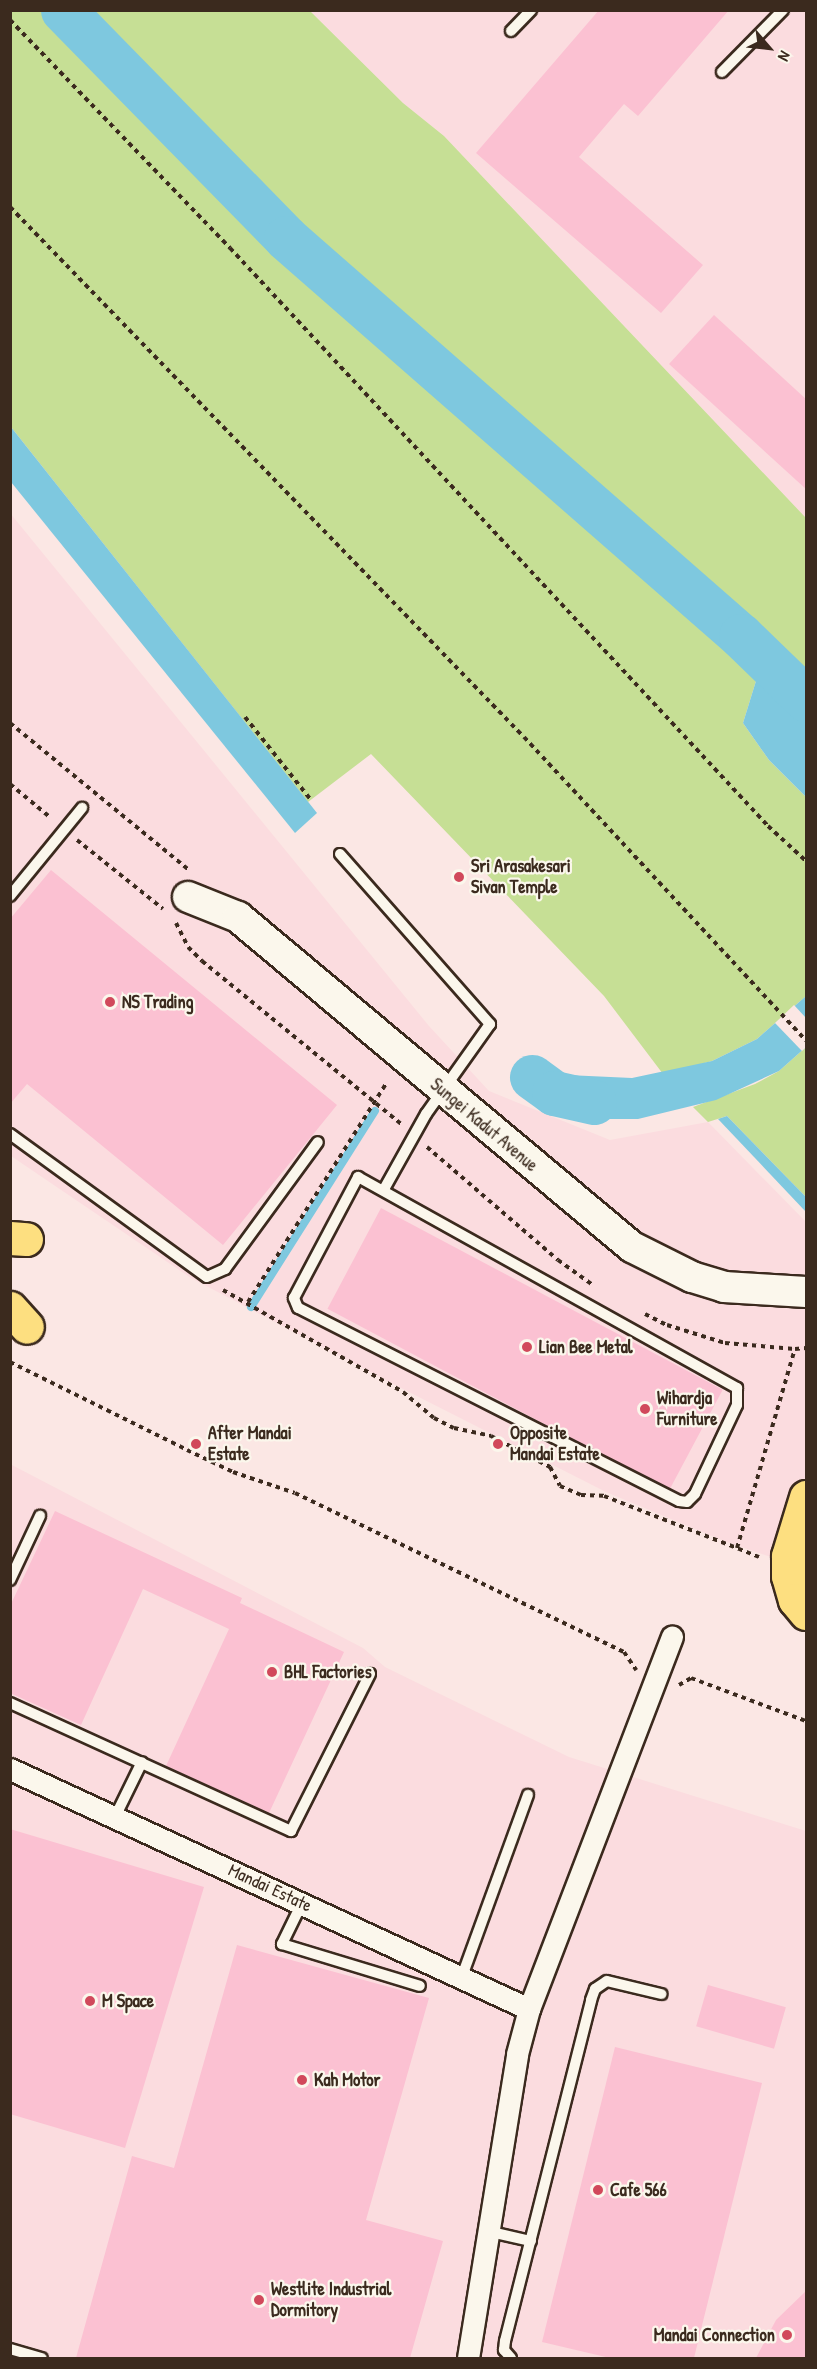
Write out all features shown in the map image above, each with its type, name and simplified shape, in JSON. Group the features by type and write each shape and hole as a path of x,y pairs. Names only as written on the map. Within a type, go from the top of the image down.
{"main road":[{"path":"807,1497 788,1556 788,1576 795,1600 807,1613"}],"street":[{"name":"Sungei Kadut Avenue","path":"188,897 238,917 632,1247 661,1264 724,1287 807,1292"},
{"path":"468,2358 491,2232 511,2086 529,2009 672,1637"},
{"name":"Mandai Estate","path":"10,1768 529,2009"}],"lane":[{"path":"512,31 531,10"},
{"path":"722,72 783,10"},
{"path":"10,896 82,808"},
{"path":"340,854 490,1024 443,1090 384,1189"},
{"path":"10,1134 207,1277 225,1269 318,1142"},
{"path":"358,1177 384,1189 737,1388 737,1405 695,1494 687,1502 680,1501 298,1308 294,1298 358,1177"},
{"path":"10,1580 40,1516"},
{"path":"10,1703 291,1831 370,1674"},
{"path":"115,1817 142,1762"},
{"path":"461,1978 528,1795"},
{"path":"302,1903 282,1944 420,1986"},
{"path":"512,2358 504,2350 505,2341 595,1989 601,1984 616,1982 661,1994"},
{"path":"491,2232 531,2241"},
{"path":"10,2349 42,2358"}],"path":[{"path":"10,20 238,256 768,826 807,861"},
{"path":"10,207 524,737 807,1040"},
{"path":"245,717 311,800"},
{"path":"10,784 172,916 188,947 202,961 375,1102 558,1260 599,1289"},
{"path":"248,1302 387,1082"},
{"path":"212,1284 248,1302 403,1392 434,1418 454,1428 491,1436 550,1467 560,1485 580,1495 604,1496 768,1561"},
{"path":"638,1310 667,1325 725,1343 807,1348"},
{"path":"737,1548 795,1349"},
{"path":"10,1362 196,1455 295,1493 624,1652 635,1670 656,1680 676,1687 691,1678 807,1721"}],"shaded area":[{"path":"310,11 806,11 806,518 444,136 403,103"},
{"path":"10,513 429,1026 489,1091 610,1140 708,1122 806,1222 806,1569 724,1541 606,1492 403,1389 191,1278 11,1156"},
{"path":"10,1464 363,1648 385,1667 569,1757 806,1831 806,2358 11,2358"}],"green space":[{"path":"10,11 310,11 403,103 444,136 806,518 806,667 786,660 748,631 760,668 743,723 769,760 806,797 806,996 757,1039 712,1061 663,1074 604,996 371,754 308,802 11,427"},
{"path":"806,1047 806,1197 727,1116 708,1122 693,1107 755,1084 779,1071"}],"water":[{"path":"11,427 317,813 295,833 11,482"},
{"path":"748,630 786,660 806,667 806,797 769,760 743,723 760,668 737,641"},
{"path":"806,996 806,1047 779,1071 716,1100 638,1119 599,1119 553,1108 530,1094 545,1066 567,1075 632,1078 712,1061 757,1039"},
{"path":"727,1116 806,1197 806,1212 718,1119"}],"pier":[{"path":"794,1005 806,1018 806,1047 802,1051 775,1023"}],"building":[{"path":"599,10 729,10 638,116 624,104 579,157 703,265 661,313 476,153"},
{"path":"714,315 807,400 807,490 669,364"},
{"name":"NS Trading","path":"51,870 337,1105 223,1245 27,1084 10,1104 10,919"},
{"name":"Lian Bee Metal","path":"381,1208 723,1390 669,1490 327,1309"},
{"name":"BHL Factories","path":"55,1511 242,1598 240,1603 344,1652 269,1813 166,1766 229,1629 143,1589 81,1725 10,1693 10,1606"},
{"name":"M Space","path":"10,1829 204,1887 125,2148 10,2114"},
{"path":"237,1945 429,1998 366,2220 443,2241 410,2358 76,2358 132,2156 174,2168"},
{"path":"708,1985 786,2007 774,2049 696,2026"},
{"path":"615,2047 762,2083 694,2358 610,2358 542,2342"},
{"name":"Mandai Connection","path":"807,2290 807,2358 756,2358 776,2320"}],"waterway":[{"path":"63,10 286,238 741,636 806,699"},
{"path":"532,1077 554,1093 594,1102"},
{"path":"251,1307 375,1111"}],"place":[{"name":"Sri Arasakesari Sivan Temple","path":"459,877"},
{"name":"NS Trading","path":"110,1002"},
{"name":"Lian Bee Metal","path":"527,1347"},
{"name":"Wihardja Furniture","path":"645,1409"},
{"name":"After Mandai Estate","path":"196,1444"},
{"name":"Opposite Mandai Estate","path":"498,1444"},
{"name":"BHL Factories","path":"272,1672"},
{"name":"M Space","path":"90,2001"},
{"name":"Kah Motor","path":"302,2080"},
{"name":"Cafe 566","path":"598,2190"},
{"name":"Westlite Industrial Dormitory","path":"259,2300"},
{"name":"Mandai Connection","path":"787,2335"}]}
